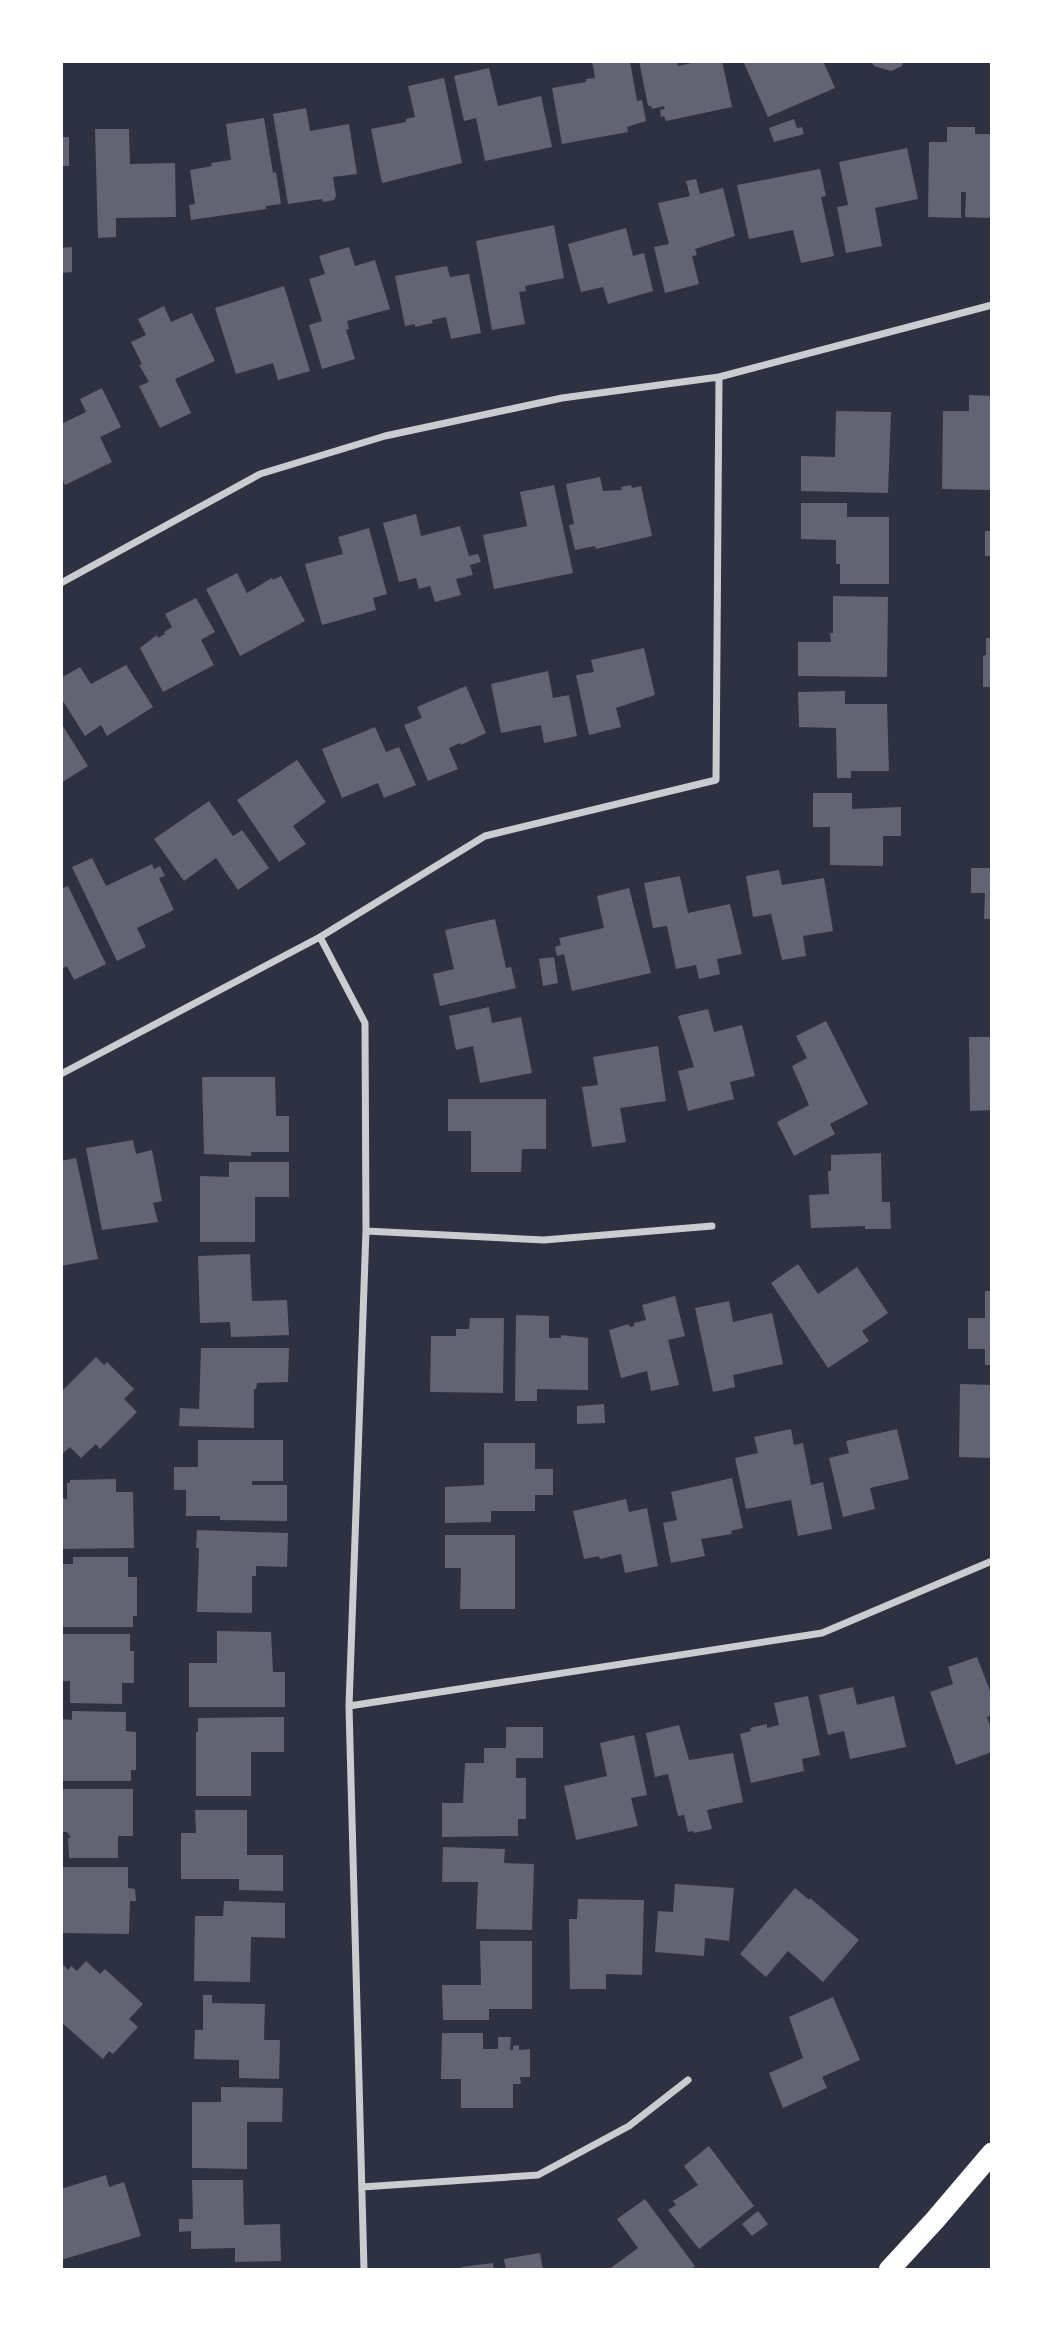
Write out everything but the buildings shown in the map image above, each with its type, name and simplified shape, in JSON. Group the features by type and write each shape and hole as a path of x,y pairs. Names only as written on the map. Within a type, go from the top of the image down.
{"highway":[{"path":"889,2270 992,2153"}],"street":[{"path":"61,583 260,474 385,436 562,398 719,377 992,305"},
{"path":"61,1074 320,937 485,836 716,780 719,377"},
{"path":"320,937 365,1023 366,1231 349,1706 364,2270"},
{"path":"366,1231 544,1240 712,1226"},
{"path":"349,1706 822,1633 992,1561"},
{"path":"362,2187 538,2175 629,2126 688,2080"}]}
